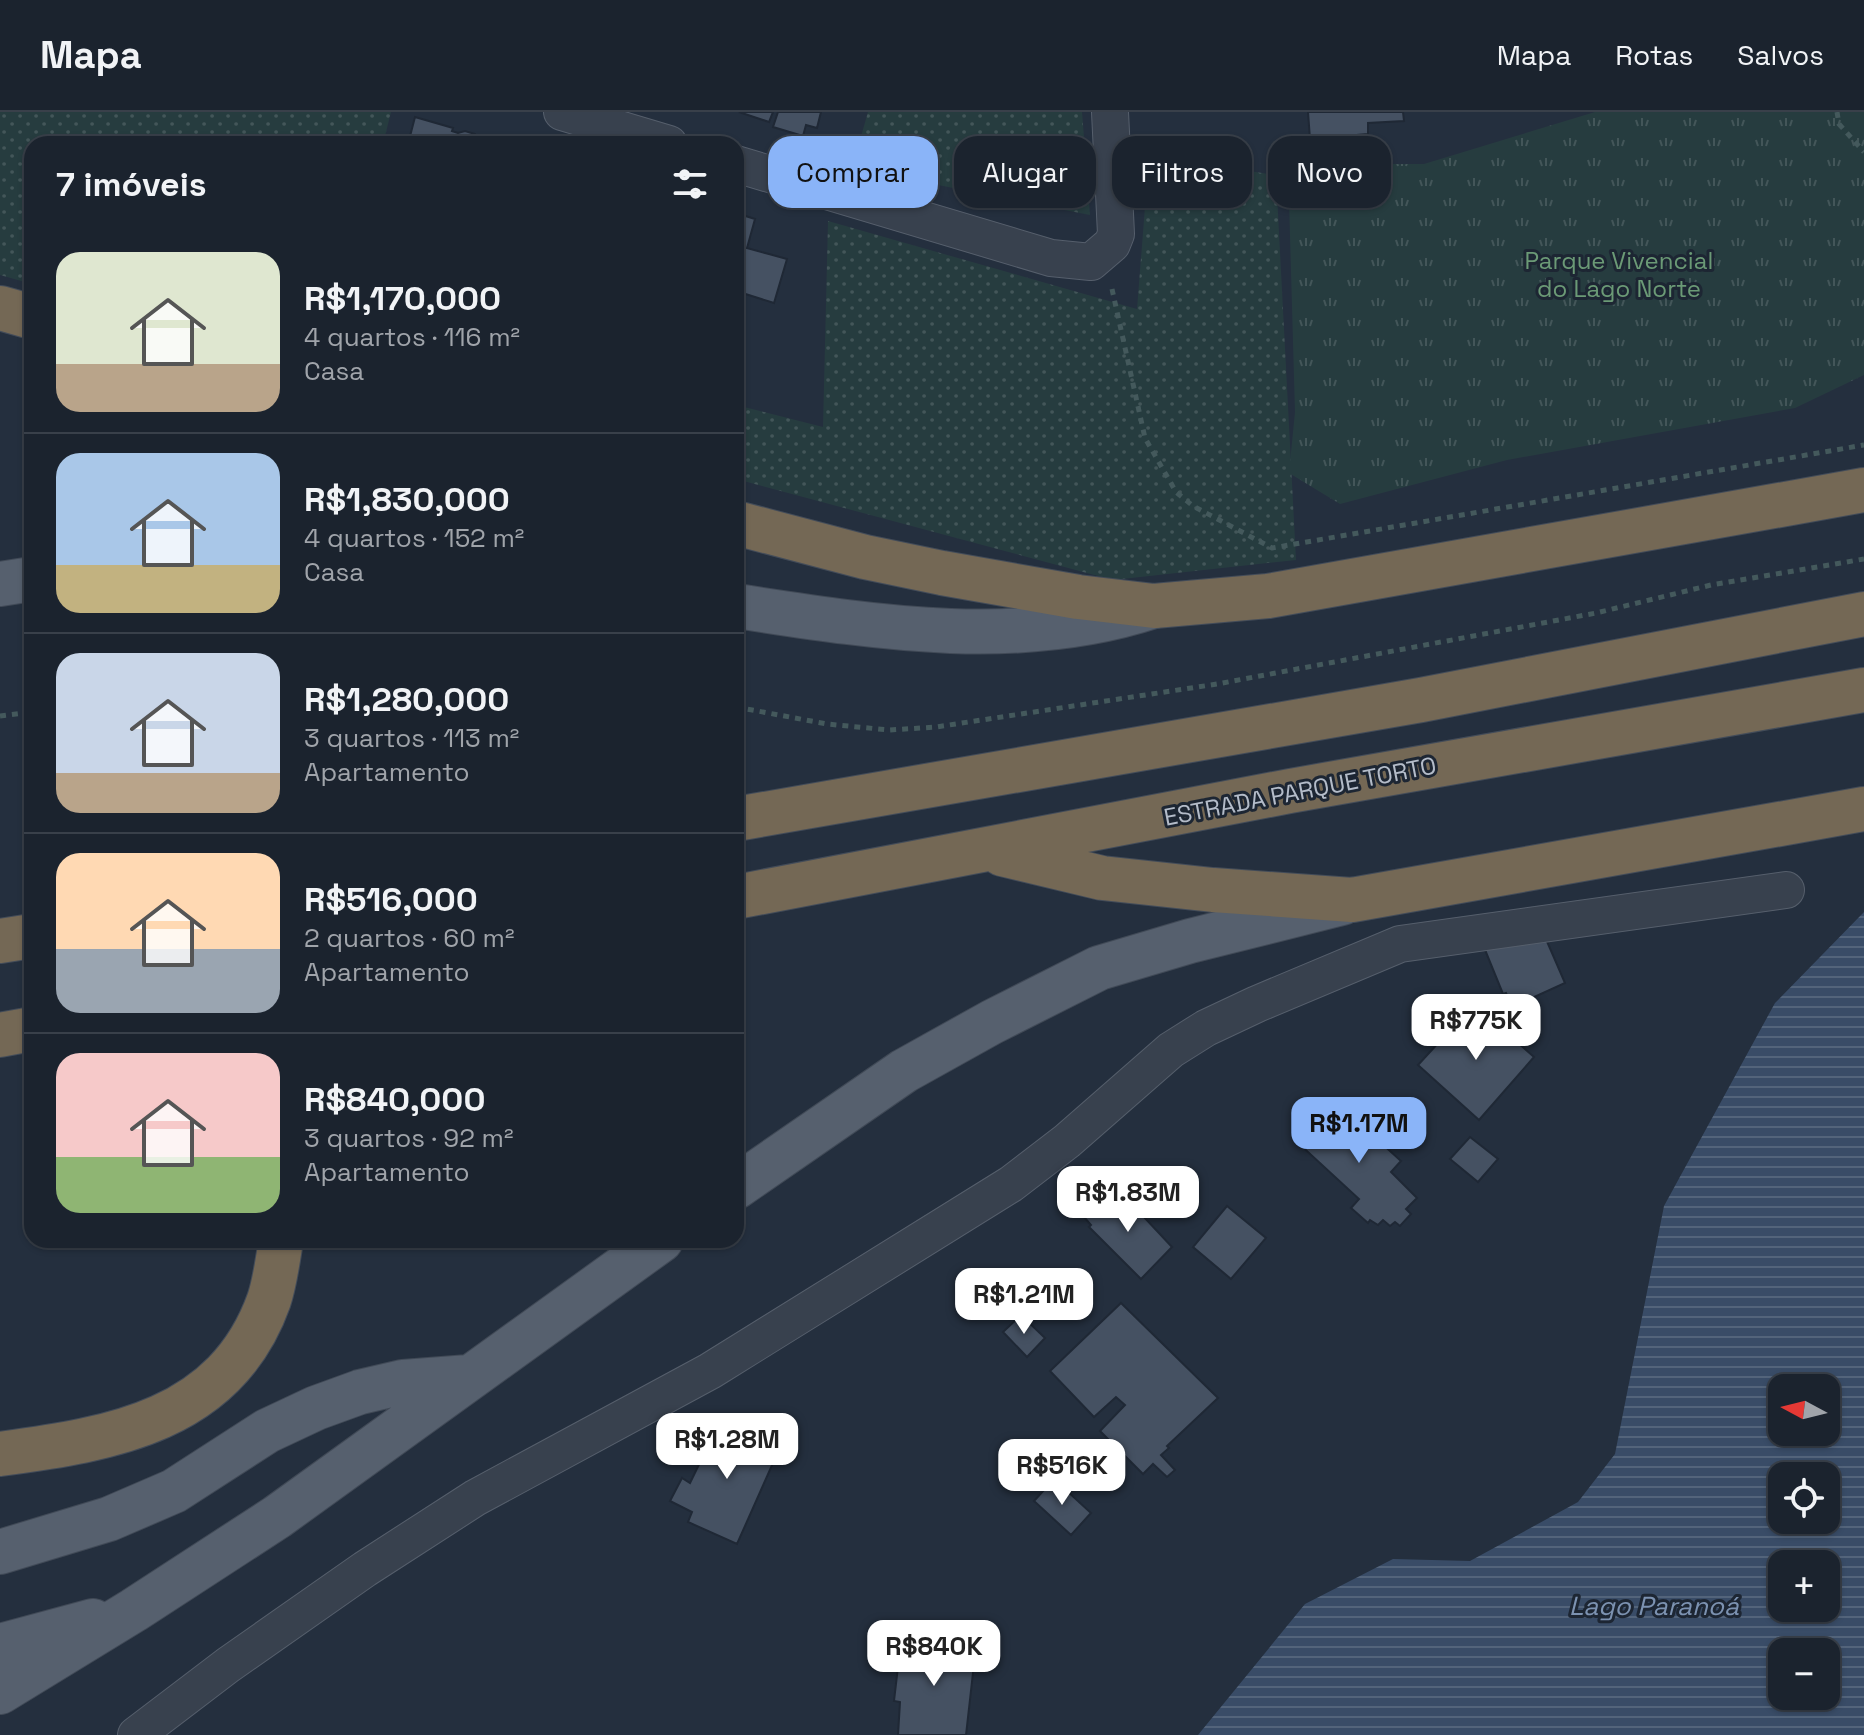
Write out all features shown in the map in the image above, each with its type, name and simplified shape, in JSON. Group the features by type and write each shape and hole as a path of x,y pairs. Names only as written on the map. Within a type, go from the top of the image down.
{"highway":[{"path":"0,308 24,315"},
{"path":"744,525 865,557 942,573 1078,597 1154,606 1268,596 1864,490"},
{"path":"744,818 1405,702 1864,614"},
{"name":"ESTRADA PARQUE TORTO","path":"744,896 1290,791 1864,690"},
{"path":"988,850 1102,878 1352,900 1864,809"},
{"path":"0,941 24,937"},
{"path":"0,1454 104,1436 153,1420 202,1395 242,1352 269,1300 279,1248"}],"main road":[{"path":"0,584 24,580"},
{"path":"744,607 868,626 966,631 1082,625 1154,606"},
{"path":"744,1181 904,1071 1099,968 1190,941 1352,900"},
{"path":"0,1692 277,1517 650,1248"},
{"path":"0,1552 109,1519 174,1491 267,1431 316,1408 360,1392 403,1382 469,1377"},
{"path":"0,1646 134,1610"}],"street":[{"path":"562,112 642,136"},
{"path":"744,166 1051,258 1091,262 1104,253 1116,234 1110,112"},
{"path":"136,1735 228,1665 352,1578 475,1498 710,1371 1011,1184 1067,1141 1171,1050 1206,1028 1400,944 1786,890"}],"path":[{"path":"1837,112 1839,124 1864,152"},
{"path":"1104,253 1145,438 1176,492 1193,506 1272,548 1864,445"},
{"path":"744,708 827,724 889,730 936,727 1217,684 1596,613 1711,585 1864,559"},
{"path":"0,716 24,713"}],"green space":[{"path":"0,112 391,112 385,136 24,136 24,282 0,275"},
{"path":"868,112 1082,112 1084,136 954,136 954,188 938,185 938,136 861,136"},
{"name":"Parque Vivencial do Lago Norte","path":"1595,112 1864,112 1864,375 1795,408 1507,460 1340,504 1289,473 1295,412 1289,208 1391,208 1391,164 1424,164"},
{"path":"1252,171 1268,174 1268,208 1278,208 1296,560 1113,580 744,481 744,407 823,427 828,221 1137,309 1145,208 1252,208"},
{"path":"1055,208 1089,208 1090,215"}],"water":[{"name":"Lago Paranoá","path":"1864,912 1864,1735 1198,1735 1305,1604 1393,1559 1470,1561 1578,1502 1615,1454 1664,1206 1775,1003"}],"building":[{"path":"739,112 773,112 769,122"},
{"path":"778,112 821,112 817,128 806,125 803,136 773,127"},
{"path":"1308,112 1403,112 1404,121 1368,123 1368,134 1310,136"},
{"path":"415,117 453,128 452,131 458,133 465,131 476,136 410,136"},
{"path":"744,216 755,219 747,248 787,259 774,303 744,294"},
{"path":"1536,916 1565,983 1512,1007 1506,993 1503,994 1481,940"},
{"path":"1474,1004 1534,1057 1479,1120 1418,1065"},
{"path":"1334,1100 1401,1161 1391,1172 1417,1198 1406,1209 1411,1214 1400,1226 1395,1222 1390,1226 1383,1220 1378,1225 1370,1220 1368,1223 1351,1208 1359,1199 1296,1141"},
{"path":"1470,1137 1498,1159 1478,1182 1450,1159"},
{"path":"1114,1189 1172,1247 1141,1279 1089,1227 1091,1225 1084,1217"},
{"path":"1227,1206 1266,1238 1231,1279 1193,1247"},
{"path":"1121,1303 1218,1398 1161,1455 1175,1470 1167,1477 1153,1464 1143,1474 1100,1431 1125,1405 1116,1397 1094,1417 1050,1371"},
{"path":"1021,1315 1045,1338 1027,1357 1003,1332"},
{"path":"721,1419 781,1445 737,1544 688,1522 692,1512 670,1501 682,1478 690,1483"},
{"path":"1054,1479 1091,1513 1071,1535 1034,1501"},
{"path":"901,1641 964,1644 962,1654 975,1655 966,1735 898,1735 900,1702 894,1701"}]}
